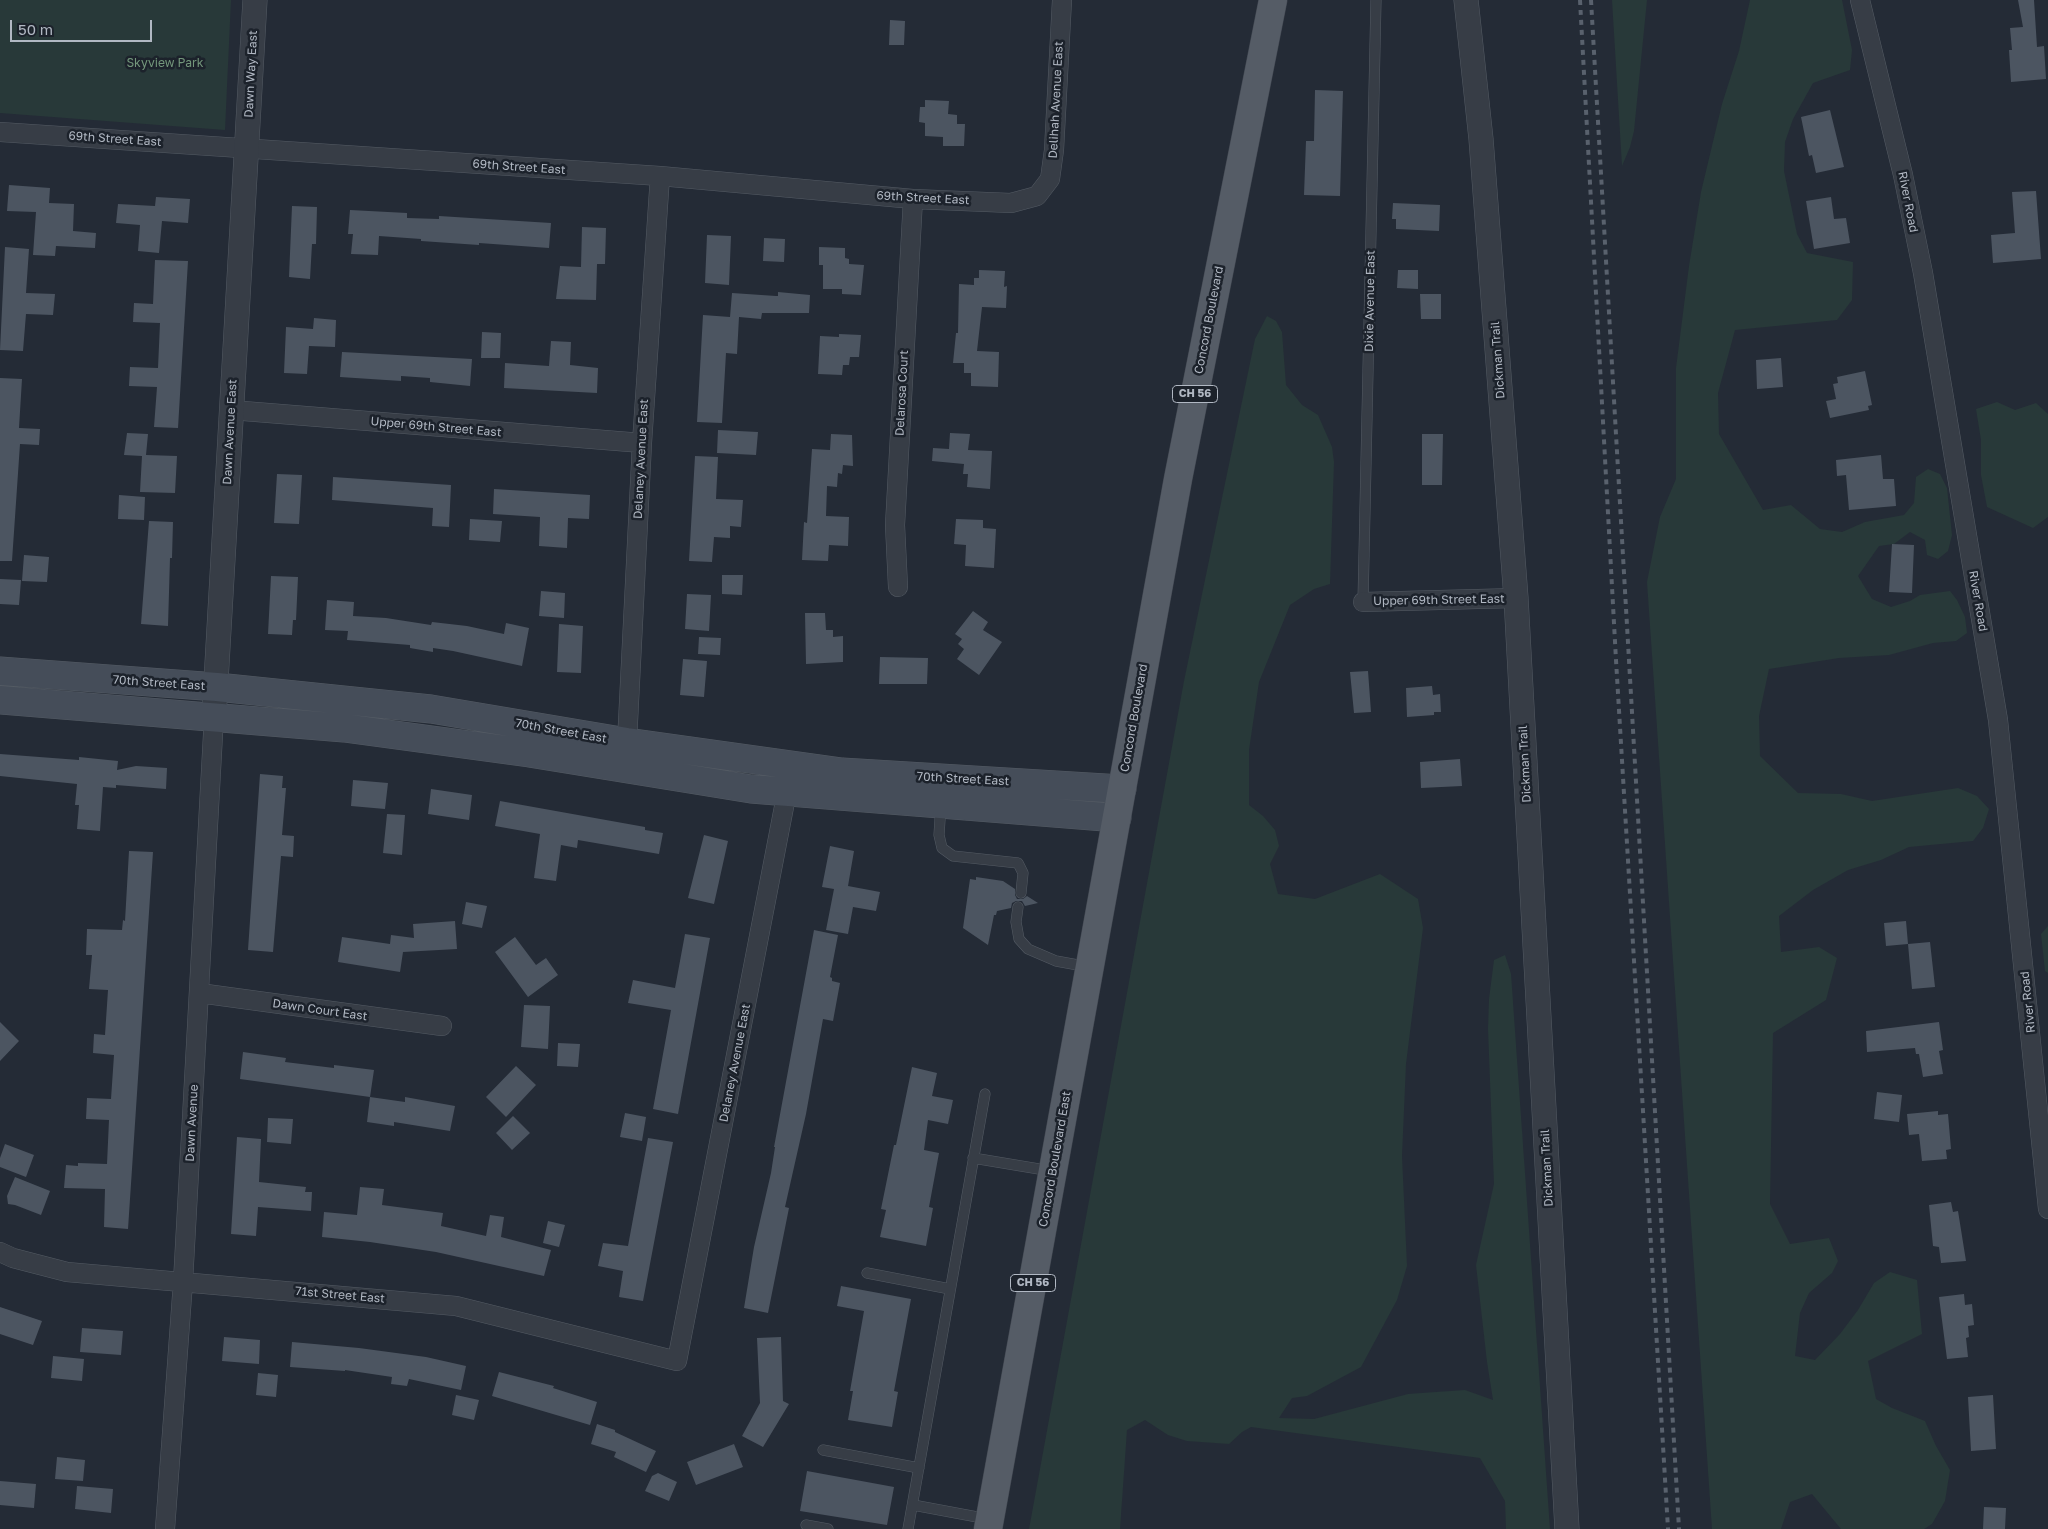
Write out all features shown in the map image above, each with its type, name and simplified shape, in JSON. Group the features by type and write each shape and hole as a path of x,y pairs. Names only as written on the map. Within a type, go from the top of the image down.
{"main road":[{"name":"Concord Boulevard","path":"1122,789 1178,479 1273,0"},
{"name":"70th Street East","path":"0,671 216,687 431,709 627,742 842,772 942,791 1117,818"},
{"name":"70th Street East","path":"0,700 344,728 447,741 751,789 788,793 1122,789"},
{"name":"Concord Boulevard East","path":"988,1524 1122,789"}],"street":[{"name":"Dawn Way East","path":"247,148 255,0"},
{"name":"Delihah Avenue East","path":"1037,196 1050,179 1054,150 1062,0"},
{"name":"Dickman Trail","path":"1466,0 1481,139 1516,598 1567,1529"},
{"name":"River Road","path":"1860,0 1903,175 1922,273 1998,720 2048,1209"},
{"name":"69th Street East","path":"0,132 660,176 913,199 1012,203 1037,196"},
{"name":"Dawn Avenue East","path":"214,716 230,410 247,148"},
{"name":"Delaney Avenue East","path":"627,742 642,443 660,176"},
{"name":"Delarosa Court","path":"898,587 895,525 913,199"},
{"name":"Upper 69th Street East","path":"230,410 642,443"},
{"name":"Upper 69th Street East","path":"1363,602 1516,598"},
{"name":"Dawn Avenue","path":"165,1529 183,1282 214,716"},
{"name":"Delaney Avenue East","path":"677,1361 788,793 790,766"},
{"name":"Dawn Court East","path":"199,993 442,1026"},
{"name":"71st Street East","path":"0,1252 13,1258 67,1272 456,1306 677,1361"}],"lane":[{"name":"Dixie Avenue East","path":"1363,602 1376,0"},
{"path":"942,791 939,835 942,848 953,856 1018,863 1023,873 1021,893"},
{"path":"1018,907 1016,922 1019,939 1028,950 1056,961 1090,967"},
{"path":"908,1529 985,1094"},
{"path":"974,1158 1053,1171"},
{"path":"868,1273 950,1289"},
{"path":"823,1450 919,1468"},
{"path":"913,1505 988,1524"},
{"path":"806,1525 828,1529"}],"green space":[{"name":"Skyview Park","path":"0,0 231,0 225,130 0,113"},
{"path":"1612,0 1647,0 1634,131 1622,166"},
{"path":"1750,0 1842,0 1852,50 1850,70 1813,83 1793,119 1785,142 1784,171 1797,234 1807,253 1853,262 1852,300 1837,320 1735,330 1718,393 1719,434 1763,510 1791,505 1820,529 1842,532 1865,522 1904,515 1914,503 1916,477 1928,469 1940,474 1947,488 1952,535 1948,551 1938,559 1927,555 1925,540 1910,532 1894,544 1879,546 1858,576 1872,599 1891,607 1910,601 1920,595 1950,591 1957,600 1965,617 1967,633 1956,641 1933,643 1889,655 1839,658 1769,669 1759,716 1760,756 1798,793 1841,794 1872,801 1958,788 1977,796 1989,809 1983,828 1973,841 1909,847 1881,860 1848,870 1813,890 1779,916 1781,952 1819,947 1837,958 1826,1000 1773,1033 1770,1204 1790,1244 1829,1238 1838,1261 1832,1273 1809,1293 1800,1313 1795,1356 1815,1360 1840,1334 1858,1310 1874,1283 1890,1272 1917,1280 1922,1334 1868,1361 1876,1399 1892,1408 1925,1421 1936,1446 1950,1470 1945,1501 1932,1524 1924,1529 1841,1529 1812,1494 1790,1502 1781,1529 1712,1529 1647,582 1660,517 1676,479 1676,368 1701,192 1722,104 1739,51"},
{"path":"1267,316 1276,321 1282,332 1286,385 1302,405 1318,415 1332,447 1334,462 1330,584 1314,589 1290,605 1259,682 1249,750 1249,805 1263,816 1275,830 1279,846 1270,864 1278,894 1315,899 1380,874 1418,899 1423,928 1406,1064 1402,1156 1407,1266 1397,1300 1361,1367 1307,1396 1292,1398 1279,1418 1314,1419 1408,1394 1465,1390 1493,1400 1476,1265 1494,1184 1488,1029 1489,999 1494,960 1505,955 1511,974 1550,1529 1506,1529 1505,1501 1480,1458 1251,1427 1242,1432 1229,1444 1187,1441 1168,1435 1145,1420 1127,1430 1120,1529 1029,1529 1184,681 1255,339"},
{"path":"1997,402 2015,410 2036,403 2048,414 2048,517 2033,528 1987,507 1981,475 1981,440 1976,409"},
{"path":"2048,926 2048,973 2045,971 2041,934"}],"building":[{"path":"2018,0 2034,0 2037,47 2044,46 2046,79 2011,82 2009,50 2012,50 2010,28 2023,27"},
{"path":"890,20 905,21 904,45 889,45"},
{"path":"1315,90 1343,91 1340,196 1304,195 1306,141 1314,141"},
{"path":"925,100 949,101 948,114 957,115 957,124 965,124 964,146 943,146 943,137 925,136 925,123 919,122 920,107 925,107"},
{"path":"1830,110 1844,167 1816,173 1812,155 1809,156 1801,117"},
{"path":"9,185 50,188 49,203 74,204 73,231 96,233 95,248 56,246 55,256 33,255 36,212 7,211"},
{"path":"2036,191 2041,259 1993,263 1991,235 2015,233 2012,192"},
{"path":"156,197 190,199 188,223 162,221 159,253 138,251 140,225 116,223 118,204 155,206"},
{"path":"1831,197 1834,219 1846,218 1850,243 1814,249 1806,201"},
{"path":"1393,203 1440,205 1439,231 1396,229 1396,219 1392,219"},
{"path":"292,206 317,207 316,244 312,244 310,279 289,277"},
{"path":"350,210 407,213 407,218 439,219 439,216 551,223 549,248 421,241 421,239 379,236 378,255 351,254 353,234 348,234"},
{"path":"582,227 606,228 605,264 597,264 596,300 556,299 560,266 581,267"},
{"path":"707,235 731,236 729,285 705,283"},
{"path":"764,238 785,239 784,262 763,261"},
{"path":"5,247 29,249 26,293 55,294 53,315 26,314 23,351 0,350"},
{"path":"819,247 845,248 845,258 849,259 849,264 864,265 861,295 842,294 842,289 823,289 823,265 819,265"},
{"path":"155,260 188,261 178,428 154,427 157,387 129,386 130,367 158,368 160,323 133,322 134,303 153,304"},
{"path":"979,270 1005,271 1004,287 1007,286 1006,308 982,307 977,351 999,352 998,387 971,386 971,373 964,373 964,363 953,363 956,333 958,333 959,284 974,285 974,278 979,278"},
{"path":"1398,270 1418,270 1418,289 1397,288"},
{"path":"778,292 810,295 809,313 762,313 761,319 739,317 737,354 726,353 722,423 697,422 703,315 730,317 732,293 778,296"},
{"path":"1420,294 1441,294 1441,319 1421,319"},
{"path":"314,318 336,320 335,347 309,346 307,374 284,373 286,327 313,329"},
{"path":"482,332 501,333 500,358 481,358"},
{"path":"839,334 861,335 859,357 850,357 849,365 843,365 842,375 818,374 820,336 839,337"},
{"path":"551,341 571,342 570,365 598,368 597,393 504,388 505,363 549,366"},
{"path":"342,352 472,359 470,386 430,382 430,378 401,376 401,381 340,377"},
{"path":"1781,358 1783,387 1757,389 1756,360"},
{"path":"1865,371 1872,405 1868,406 1869,410 1830,418 1826,401 1836,399 1833,384 1838,383 1837,377"},
{"path":"0,378 22,379 19,428 40,429 39,445 20,444 12,561 0,561"},
{"path":"718,430 758,432 756,455 717,453"},
{"path":"127,433 148,434 146,455 177,456 175,493 140,492 142,456 124,455"},
{"path":"950,433 970,434 968,450 992,451 990,489 967,487 968,474 963,474 964,464 932,461 933,448 949,449"},
{"path":"831,434 852,435 853,466 843,465 842,474 838,473 837,487 827,486 826,516 849,517 848,546 829,545 828,561 802,560 804,522 807,523 812,449 830,450"},
{"path":"1422,434 1443,434 1442,485 1422,485"},
{"path":"1881,455 1883,479 1894,479 1896,506 1849,510 1846,475 1837,476 1836,460"},
{"path":"695,456 718,457 716,499 743,500 741,527 730,526 730,538 714,537 712,562 689,561"},
{"path":"277,474 302,475 299,524 274,523"},
{"path":"333,477 451,485 449,527 432,526 433,508 332,500"},
{"path":"494,489 590,495 589,519 568,518 567,548 539,546 540,517 493,514"},
{"path":"119,495 145,497 144,520 118,519"},
{"path":"470,519 502,521 500,542 469,540"},
{"path":"956,519 983,520 983,528 996,529 994,568 965,566 966,545 954,544"},
{"path":"149,521 173,522 168,626 141,624"},
{"path":"1892,544 1914,545 1912,593 1889,592"},
{"path":"24,555 49,557 47,582 22,581"},
{"path":"722,575 743,575 742,595 722,594"},
{"path":"271,576 298,577 296,620 293,620 292,635 268,634"},
{"path":"0,579 21,580 19,605 0,604"},
{"path":"541,591 565,593 564,618 539,616"},
{"path":"687,594 711,595 709,631 685,629"},
{"path":"327,600 354,602 353,616 386,618 431,625 432,622 467,626 504,634 506,623 529,628 522,666 433,648 433,652 410,648 410,645 347,640 348,631 325,630"},
{"path":"973,611 988,622 983,630 1002,642 979,675 957,659 964,649 958,644 962,639 955,634"},
{"path":"805,613 825,613 826,630 833,630 833,637 843,636 843,662 806,664"},
{"path":"559,624 583,626 581,673 557,672"},
{"path":"699,637 721,638 720,655 698,654"},
{"path":"880,657 928,658 927,684 879,684"},
{"path":"683,659 707,661 704,697 680,695"},
{"path":"1368,671 1371,712 1354,713 1350,672"},
{"path":"1432,686 1433,695 1440,694 1441,712 1434,712 1434,715 1407,717 1406,688"},
{"path":"0,754 79,760 79,757 118,761 117,770 136,766 167,768 166,789 116,785 116,788 103,787 100,831 77,829 79,805 75,805 77,784 0,776"},
{"path":"1460,759 1462,786 1421,788 1420,762"},
{"path":"260,774 283,776 282,788 286,788 282,835 294,836 293,857 281,856 273,952 248,950"},
{"path":"353,780 388,783 385,809 351,806"},
{"path":"431,789 472,795 469,820 428,814"},
{"path":"500,801 645,827 645,830 663,833 659,854 578,840 577,848 561,845 556,881 534,878 540,834 495,826"},
{"path":"387,814 405,815 402,855 383,853"},
{"path":"704,835 728,841 714,904 688,898"},
{"path":"830,846 854,851 848,886 880,892 876,911 853,907 848,934 826,930 834,889 822,887"},
{"path":"129,851 153,852 128,1229 104,1227 105,1189 64,1188 66,1165 78,1166 78,1163 107,1164 109,1120 86,1119 87,1098 111,1099 114,1055 93,1053 94,1034 105,1035 108,990 89,989 92,955 86,955 87,929 122,930 123,920 125,921"},
{"path":"976,877 1003,881 1015,889 1017,899 1023,899 1027,896 1038,903 1025,906 1022,901 1016,901 1012,903 1011,908 997,911 996,915 994,915 988,945 963,928 970,879 976,880"},
{"path":"466,902 487,906 482,928 462,924"},
{"path":"455,921 457,949 403,952 400,972 338,962 342,937 390,944 391,935 414,938 413,924"},
{"path":"1906,921 1908,944 1886,946 1884,923"},
{"path":"814,930 838,935 830,977 832,981 840,983 833,1021 823,1019 806,1114 785,1207 789,1208 768,1313 744,1308 754,1247 771,1173 774,1147"},
{"path":"685,934 710,938 678,1114 653,1109 671,1010 628,1003 633,980 675,988"},
{"path":"515,937 536,965 546,958 558,975 528,997 495,952"},
{"path":"1930,942 1935,987 1912,989 1908,944"},
{"path":"524,1005 550,1006 548,1049 521,1047"},
{"path":"0,1022 19,1041 0,1061"},
{"path":"1939,1022 1943,1050 1939,1051 1943,1074 1923,1077 1919,1054 1916,1054 1915,1048 1867,1052 1866,1031"},
{"path":"558,1043 580,1044 578,1067 557,1066"},
{"path":"243,1052 286,1058 285,1062 334,1068 334,1065 374,1070 370,1097 240,1079"},
{"path":"516,1066 536,1085 506,1117 486,1097"},
{"path":"912,1067 937,1073 932,1096 953,1100 948,1124 928,1120 924,1150 939,1153 929,1207 933,1208 926,1246 880,1237 886,1210 881,1209"},
{"path":"1877,1092 1902,1095 1899,1122 1874,1119"},
{"path":"370,1097 405,1102 405,1097 455,1106 450,1131 394,1122 394,1126 367,1122"},
{"path":"1938,1111 1938,1115 1948,1114 1951,1149 1946,1150 1947,1159 1922,1161 1919,1134 1909,1135 1907,1114"},
{"path":"625,1113 646,1117 642,1141 620,1137"},
{"path":"513,1116 530,1133 512,1150 496,1133"},
{"path":"268,1118 293,1119 291,1144 267,1142"},
{"path":"237,1137 261,1139 259,1182 306,1187 305,1192 312,1192 311,1211 258,1207 256,1236 231,1234"},
{"path":"648,1138 673,1142 643,1301 619,1297 623,1271 598,1266 603,1243 628,1246"},
{"path":"5,1144 34,1155 26,1177 0,1167 0,1158"},
{"path":"15,1177 50,1191 41,1215 8,1204 7,1196"},
{"path":"360,1187 384,1189 382,1205 443,1213 441,1226 486,1236 490,1215 504,1217 501,1237 551,1250 544,1276 436,1252 322,1237 324,1212 357,1215"},
{"path":"1951,1202 1953,1212 1958,1211 1966,1261 1941,1263 1939,1247 1933,1246 1929,1205"},
{"path":"548,1221 565,1225 559,1247 543,1243"},
{"path":"841,1286 911,1299 894,1391 898,1392 892,1427 848,1420 853,1391 850,1391 864,1311 837,1306"},
{"path":"1964,1294 1965,1305 1972,1304 1974,1325 1968,1326 1969,1337 1966,1338 1968,1357 1947,1359 1939,1297"},
{"path":"0,1307 42,1321 33,1345 0,1334"},
{"path":"82,1328 123,1331 121,1355 80,1352"},
{"path":"224,1337 260,1340 259,1364 222,1361"},
{"path":"781,1337 783,1401 789,1404 763,1447 742,1436 760,1403 757,1338"},
{"path":"292,1342 426,1357 466,1366 461,1390 409,1379 407,1386 391,1384 392,1377 345,1370 290,1367"},
{"path":"53,1356 84,1359 82,1381 51,1378"},
{"path":"499,1372 554,1386 553,1388 597,1402 590,1425 492,1396"},
{"path":"258,1373 278,1375 276,1397 256,1395"},
{"path":"456,1395 479,1400 474,1420 452,1415"},
{"path":"1993,1395 1996,1449 1971,1451 1968,1397"},
{"path":"597,1424 615,1430 615,1432 656,1451 646,1472 614,1457 616,1452 591,1444"},
{"path":"734,1444 743,1467 696,1485 687,1462"},
{"path":"57,1457 85,1460 83,1481 55,1479"},
{"path":"807,1471 894,1487 887,1525 800,1511"},
{"path":"658,1473 677,1482 669,1501 645,1491 652,1476"},
{"path":"0,1481 36,1484 34,1508 0,1505"},
{"path":"77,1486 113,1489 111,1513 75,1509"},
{"path":"1984,1507 2006,1508 2005,1529 1983,1529"}],"railway":[{"path":"1580,0 1616,660 1668,1529"},
{"path":"1591,0 1679,1529"}]}
